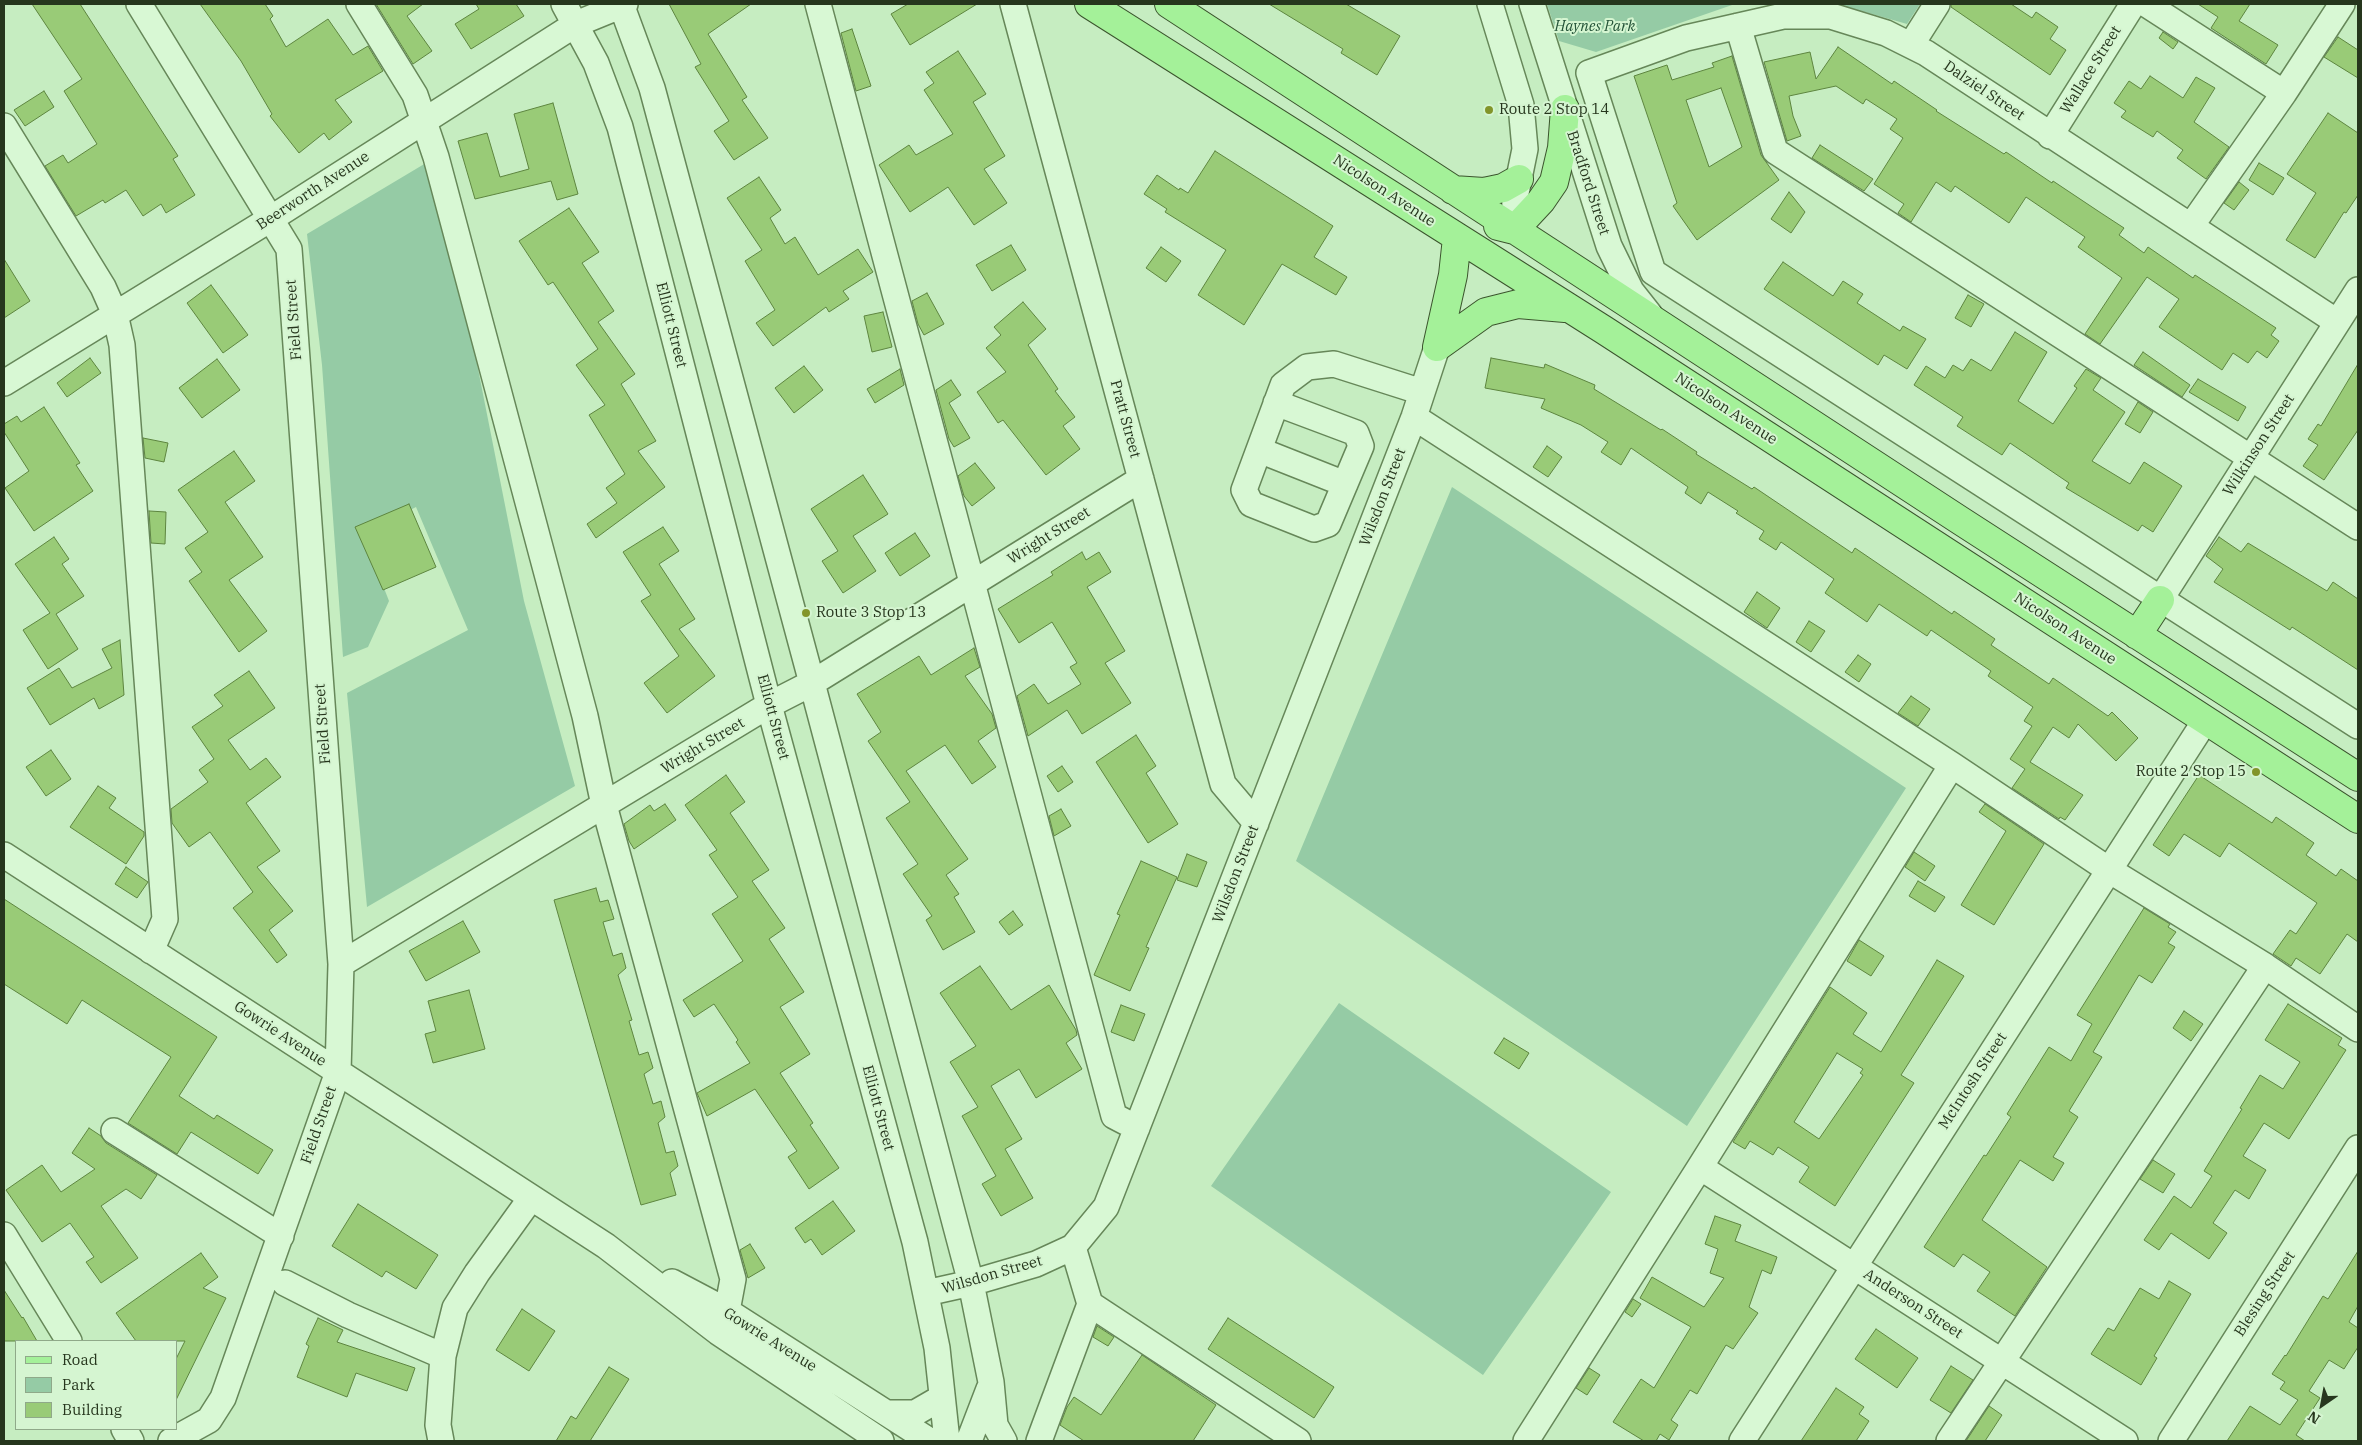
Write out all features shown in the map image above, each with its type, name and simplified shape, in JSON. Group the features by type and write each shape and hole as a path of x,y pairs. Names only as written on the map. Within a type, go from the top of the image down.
{"main road":[{"name":"Nicolson Avenue","path":"1089,4 1572,309 1943,549 2204,721 2358,819"},
{"path":"1169,4 1961,521 2358,777"},
{"path":"1198,72 1221,38"},
{"path":"1514,230 1541,202 1554,182 1562,148 1565,109"},
{"path":"1453,190 1484,192 1503,188 1519,179"},
{"path":"1419,212 1486,222 1514,230"},
{"path":"1514,230 1519,249 1528,265 1576,298 1604,330"},
{"path":"1437,347 1453,275 1457,238"},
{"path":"1437,347 1486,312 1518,304 1572,309"},
{"path":"1943,549 1961,521"},
{"path":"2137,635 2160,600"}],"street":[{"name":"Field Street","path":"139,4 272,218 289,250 341,964 338,1072 281,1236 223,1398 209,1420 171,1441"},
{"path":"360,4 415,95 436,157 585,716 604,805 733,1279 727,1311"},
{"name":"Beerworth Avenue","path":"4,383 272,218 424,120 570,14 623,4"},
{"path":"623,4 652,88 812,683 971,1284 991,1382 995,1425 1004,1441"},
{"path":"818,4 1114,1116 1137,1128"},
{"name":"Pratt Street","path":"1013,4 1223,784 1256,824"},
{"path":"1490,4 1521,105 1525,149 1515,198 1514,230"},
{"name":"Bradford Street","path":"1532,4 1609,246 1631,291 1657,323"},
{"path":"1911,45 1937,4"},
{"name":"Wallace Street","path":"2050,136 2132,4"},
{"path":"2146,4 2284,93"},
{"path":"2191,226 2284,93 2342,4"},
{"name":"Elliott Street","path":"570,14 596,63 620,127 769,705 915,1242 937,1348 947,1441"},
{"name":"Dalziel Street","path":"1589,73 1686,38 1783,16 1831,16 1886,33 1926,53 2050,136 2337,322"},
{"path":"1738,26 1775,151 2358,527"},
{"path":"1547,53 1589,73 1653,272 2358,726"},
{"path":"1565,109 1589,73"},
{"path":"4,126 104,287 115,314 122,345 165,919 151,951"},
{"name":"Wilkinson Street","path":"2160,600 2358,290"},
{"name":"Wilsdon Street","path":"926,1293 971,1284 1036,1264 1073,1247 1106,1207 1414,417 1437,347"},
{"path":"1276,404 1356,434 1361,446 1328,524 1314,528 1251,504 1244,490 1282,385 1307,367 1334,364 1422,392"},
{"path":"1414,417 1952,765 2109,870 2264,966 2358,1029"},
{"path":"1259,450 1345,484"},
{"name":"Wright Street","path":"341,964 769,705 812,683 1141,479"},
{"name":"McIntosh Street","path":"1742,1441 2204,721"},
{"path":"1526,1441 1952,765"},
{"name":"Gowrie Avenue","path":"4,855 606,1246 727,1311 930,1441"},
{"path":"1949,1441 2264,966"},
{"path":"114,1131 281,1236"},
{"name":"Blesing Street","path":"2171,1441 2358,1148"},
{"name":"Anderson Street","path":"1700,1167 2126,1441"},
{"path":"441,1441 438,1424 443,1356 456,1308 478,1273 531,1198"},
{"path":"4,1235 69,1340"},
{"name":"Gowrie Avenue","path":"606,1246 718,1332 881,1441"},
{"path":"1039,1441 1090,1304 1073,1247"},
{"path":"285,1283 348,1315 443,1356"},
{"path":"1090,1304 1298,1441"},
{"path":"969,1441 991,1382"},
{"path":"886,1413 915,1413 941,1398"},
{"path":"125,1430 131,1441"}],"green space":[{"name":"Haynes Park","path":"1547,4 1735,4 1596,52 1559,41"},
{"path":"1825,4 1920,4 1907,24 1865,12"},
{"path":"436,157 524,601 575,786 367,907 347,693 468,630 416,507 363,534 389,601 368,647 343,657 322,365 307,234"},
{"path":"1452,487 1906,788 1687,1126 1296,861"},
{"path":"1339,1003 1611,1192 1483,1375 1211,1186"}],"building":[{"path":"32,4 80,4 178,156 173,159 195,195 166,213 161,204 143,216 126,190 105,203 103,200 76,216 45,166 63,155 68,163 97,144 64,91 82,79"},
{"path":"200,4 265,4 273,16 270,19 286,47 328,19 353,55 368,46 383,71 335,100 352,122 329,140 324,133 299,153 270,116 272,114 241,61"},
{"path":"376,4 423,4 407,16 432,51 413,64"},
{"path":"476,4 516,4 524,16 471,49 455,24 479,9"},
{"path":"669,4 751,4 708,34 747,97 742,100 768,138 734,160 714,131 729,121 695,67 701,64"},
{"path":"908,4 977,4 910,45 891,14"},
{"path":"1269,4 1346,4 1400,36 1377,75 1341,53 1343,49"},
{"path":"1951,4 2011,4 2032,18 2036,12 2058,27 2050,39 2066,50 2050,75 1951,7"},
{"path":"2198,4 2250,4 2239,21 2278,45 2266,64 2211,28 2218,17"},
{"path":"852,29 871,86 856,91 841,33"},
{"path":"2163,32 2178,42 2173,49 2159,38"},
{"path":"2338,37 2358,50 2358,78 2324,57"},
{"path":"1838,47 1892,84 1894,81 1936,111 2004,154 2006,152 2052,183 2053,181 2124,228 2119,235 2144,253 2148,247 2193,278 2195,275 2276,328 2271,335 2279,341 2267,358 2257,351 2248,363 2233,353 2222,370 2159,327 2179,299 2147,277 2100,344 2085,334 2122,278 2078,247 2085,237 2026,197 2009,223 1955,186 1951,192 1936,182 1911,222 1898,213 1904,204 1874,184 1903,138 1890,129 1897,119 1866,99 1863,104 1836,86 1789,96 1793,116 1801,136 1787,141 1764,62 1810,52 1816,79"},
{"path":"958,51 986,94 973,102 1005,156 984,169 1007,203 974,225 948,187 910,212 879,165 909,145 916,155 953,134 924,90 934,83 926,72"},
{"path":"1732,56 1761,155 1779,180 1697,240 1673,206 1677,203 1634,76 1667,65 1672,80 1714,67 1712,63","holes":["1721,88 1742,147 1709,167 1686,100"]},
{"path":"2150,76 2183,98 2196,77 2215,88 2194,122 2229,147 2206,179 2177,158 2183,150 2157,131 2153,137 2121,117 2126,111 2114,103 2129,81 2141,89"},
{"path":"44,91 54,107 25,126 14,110"},
{"path":"553,103 578,194 557,200 551,181 475,199 458,141 487,133 500,177 529,169 514,114"},
{"path":"2328,113 2358,133 2358,195 2346,213 2344,212 2315,258 2286,240 2316,193 2287,174"},
{"path":"1820,145 1873,179 1864,191 1812,158"},
{"path":"1215,151 1333,226 1314,257 1347,277 1336,295 1282,264 1244,325 1198,295 1226,250 1165,212 1167,209 1144,194 1157,175 1179,190 1180,188 1188,193"},
{"path":"2259,163 2284,178 2273,195 2249,180"},
{"path":"759,177 781,210 770,218 785,244 795,237 818,275 858,249 873,272 843,291 849,299 829,312 826,307 773,346 756,323 775,310 745,261 762,250 727,198"},
{"path":"2239,182 2249,190 2234,210 2224,203"},
{"path":"1789,192 1805,212 1791,233 1771,219"},
{"path":"569,208 599,252 582,263 614,311 598,322 635,374 621,384 656,441 638,451 665,487 596,538 587,524 617,503 606,488 625,474 589,415 605,405 576,365 598,349 553,282 548,285 519,241"},
{"path":"1011,245 1026,270 992,291 976,265"},
{"path":"1161,247 1181,261 1166,282 1146,268"},
{"path":"4,259 30,301 4,318"},
{"path":"1783,262 1833,296 1843,281 1863,294 1857,303 1900,331 1903,326 1926,339 1907,369 1884,355 1878,365 1764,289"},
{"path":"211,285 248,335 223,353 187,303"},
{"path":"927,293 944,324 924,335 918,324 912,301"},
{"path":"1968,295 1984,304 1971,327 1955,318"},
{"path":"1023,302 1046,329 1028,345 1058,389 1055,391 1075,417 1063,426 1080,449 1046,475 1003,420 998,423 977,392 1006,372 986,348 1001,335 994,327"},
{"path":"883,312 892,347 872,352 864,316"},
{"path":"2015,332 2047,352 2018,401 2053,424 2077,388 2074,386 2086,369 2101,378 2093,390 2125,412 2092,461 2130,484 2144,462 2182,486 2153,532 2142,525 2138,531 2066,488 2069,483 2010,443 2002,455 1957,426 1963,417 1914,385 1926,366 1945,378 1953,365 1963,371 1971,359 1991,371"},
{"path":"2143,352 2190,385 2182,397 2134,365"},
{"path":"90,358 101,373 67,397 57,383"},
{"path":"1491,358 1544,368 1545,364 1595,385 1594,389 1662,429 1697,452 1696,454 1752,489 1754,487 1852,553 1855,548 1952,614 1954,611 1995,639 1991,645 2049,684 2053,678 2108,716 2112,712 2138,738 2116,761 2078,724 2069,738 2053,727 2030,762 2083,795 2065,820 2060,817 2059,819 2012,788 2025,769 2010,759 2032,726 2024,721 2033,707 1988,676 1991,671 1931,630 1927,636 1879,604 1867,622 1825,593 1834,579 1781,542 1776,550 1759,539 1764,531 1736,513 1738,511 1708,492 1701,504 1685,493 1688,487 1631,448 1621,465 1601,452 1608,442 1581,425 1541,408 1545,399 1485,388"},
{"path":"217,359 240,390 202,418 179,388"},
{"path":"2358,364 2358,430 2324,480 2303,466 2318,445 2308,439 2318,424 2321,426"},
{"path":"804,366 823,390 794,413 775,388"},
{"path":"900,369 904,385 875,403 867,389"},
{"path":"2198,379 2246,407 2238,421 2189,392"},
{"path":"951,380 961,395 949,403 970,438 954,447 949,439 936,390"},
{"path":"2138,402 2153,412 2140,433 2125,424"},
{"path":"44,407 80,463 76,465 93,491 34,531 5,488 29,471 4,432 4,424 17,416 21,422"},
{"path":"143,438 168,443 164,462 145,458"},
{"path":"1547,446 1562,457 1548,477 1533,467"},
{"path":"234,451 255,481 225,502 263,557 229,580 267,631 239,652 189,581 202,572 185,548 208,532 178,490"},
{"path":"975,463 995,488 972,506 964,496 958,476"},
{"path":"863,475 888,514 853,536 876,571 843,593 822,561 838,551 811,509"},
{"path":"409,504 436,567 383,590 355,527"},
{"path":"149,511 166,512 165,544 151,543"},
{"path":"663,527 679,551 659,564 695,619 679,629 715,676 667,713 644,683 679,656 641,601 651,595 623,552"},
{"path":"915,533 930,556 900,576 885,553"},
{"path":"54,537 69,559 62,564 84,596 56,614 78,649 48,669 23,630 50,613 15,564"},
{"path":"2219,537 2241,552 2248,543 2327,591 2333,582 2358,599 2358,670 2292,627 2290,630 2214,582 2223,569 2206,556"},
{"path":"1082,552 1086,560 1099,552 1111,572 1087,587 1125,651 1105,663 1131,703 1082,734 1067,710 1028,736 1017,696 1034,684 1048,704 1081,684 1070,667 1077,663 1052,622 1019,643 998,609 1053,575 1051,572"},
{"path":"1757,592 1780,608 1767,628 1744,612"},
{"path":"1809,621 1825,631 1811,652 1796,642"},
{"path":"120,640 124,695 99,709 94,698 50,725 27,688 59,668 72,688 112,668 102,649"},
{"path":"974,648 980,667 965,676 992,714 996,728 978,741 996,767 972,784 945,745 906,771 968,859 946,875 959,894 954,897 975,932 943,950 926,920 932,916 903,874 918,864 886,818 910,802 868,741 881,732 857,694 919,656 931,675"},
{"path":"1858,655 1871,664 1859,682 1845,672"},
{"path":"249,671 275,708 228,740 250,770 266,758 281,777 246,803 280,851 257,867 293,911 269,930 287,955 277,963 233,908 253,892 210,832 189,847 172,823 171,809 208,782 199,770 214,759 192,727 223,706 214,695"},
{"path":"1911,696 1930,709 1918,726 1898,713"},
{"path":"1136,735 1156,766 1146,773 1178,824 1148,843 1096,762"},
{"path":"51,750 71,779 46,796 26,767"},
{"path":"1062,766 1073,782 1058,792 1047,776"},
{"path":"726,775 745,802 730,813 769,870 752,881 785,928 769,939 804,992 780,1007 810,1054 780,1073 813,1123 810,1125 839,1168 809,1189 788,1157 797,1151 755,1089 707,1116 697,1093 750,1063 736,1042 738,1040 714,1004 694,1017 683,1000 743,961 712,914 738,897 709,855 717,850 685,805"},
{"path":"2199,775 2272,823 2276,817 2314,843 2306,855 2336,876 2341,869 2358,881 2358,942 2347,934 2320,974 2296,958 2291,966 2273,954 2290,930 2296,934 2317,903 2229,843 2220,857 2184,834 2169,856 2153,845"},
{"path":"98,786 116,798 109,808 144,832 144,836 126,864 70,827"},
{"path":"665,804 676,820 634,849 629,841 624,824 650,805 654,811"},
{"path":"1985,804 2044,844 1994,925 1961,905 2006,831 1979,812"},
{"path":"1061,809 1071,826 1054,836 1049,816"},
{"path":"1914,852 1935,866 1925,881 1905,867"},
{"path":"1187,854 1207,862 1197,887 1177,880"},
{"path":"1141,861 1177,877 1146,947 1149,948 1130,991 1094,975 1120,915 1117,914"},
{"path":"126,867 148,882 137,898 115,884"},
{"path":"1918,881 1945,897 1935,912 1909,896"},
{"path":"596,888 600,902 608,900 614,919 603,922 613,956 622,953 626,968 618,975 632,1020 629,1021 639,1055 648,1052 653,1068 644,1074 653,1104 661,1101 665,1117 658,1123 666,1153 674,1151 678,1166 670,1173 676,1195 641,1205 554,900"},
{"path":"4,899 217,1037 179,1096 214,1119 217,1115 273,1150 258,1174 191,1132 177,1154 128,1123 171,1057 82,1000 67,1024 4,984"},
{"path":"2144,908 2170,924 2168,927 2176,932 2168,943 2175,947 2152,983 2139,975 2093,1052 2102,1057 2069,1111 2078,1117 2053,1157 2064,1163 2053,1181 2020,1160 1982,1220 2047,1267 2015,1316 1977,1291 1990,1272 1963,1254 1954,1267 1924,1247 2011,1117 2007,1114 2049,1047 2071,1061 2092,1024 2077,1015"},
{"path":"1013,911 1023,925 1009,935 999,922"},
{"path":"463,921 480,952 426,981 409,951"},
{"path":"1859,940 1884,956 1871,976 1847,961"},
{"path":"1937,960 1964,976 1901,1075 1914,1083 1835,1206 1799,1182 1809,1167 1778,1147 1773,1155 1750,1141 1745,1149 1733,1142 1830,987 1867,1013 1853,1034 1881,1052","holes":["1837,1053 1863,1069 1860,1073 1863,1075 1819,1139 1794,1122"]},
{"path":"980,966 1011,1010 1049,985 1076,1030 1077,1035 1066,1043 1082,1069 1036,1098 1019,1069 991,1086 1022,1139 1005,1149 1033,1198 1001,1216 982,1184 996,1176 962,1116 978,1107 950,1062 976,1046 940,993"},
{"path":"469,990 485,1049 433,1063 425,1034 436,1031 428,1001"},
{"path":"2288,1004 2342,1038 2338,1045 2346,1050 2289,1139 2264,1123 2243,1156 2266,1170 2249,1199 2235,1190 2213,1223 2227,1233 2209,1259 2171,1233 2159,1250 2144,1240 2174,1196 2191,1208 2212,1176 2204,1171 2242,1109 2240,1108 2260,1075 2283,1089 2300,1062 2265,1040"},
{"path":"1121,1005 1145,1014 1134,1041 1111,1032"},
{"path":"2184,1011 2203,1024 2191,1041 2173,1028"},
{"path":"1504,1038 1529,1053 1519,1069 1494,1053"},
{"path":"89,1128 101,1136 106,1143 157,1175 141,1199 126,1189 101,1206 138,1258 101,1283 86,1262 94,1257 70,1223 42,1242 6,1190 42,1165 61,1192 95,1169 72,1153"},
{"path":"2153,1160 2175,1174 2163,1193 2140,1179"},
{"path":"833,1201 855,1231 822,1255 811,1239 805,1243 795,1228"},
{"path":"358,1204 438,1255 416,1289 386,1271 382,1277 332,1246"},
{"path":"1715,1216 1741,1225 1735,1241 1777,1257 1771,1274 1762,1270 1749,1307 1758,1313 1733,1349 1726,1345 1697,1394 1690,1390 1671,1420 1678,1425 1669,1440 1660,1434 1656,1441 1644,1441 1613,1422 1641,1379 1654,1388 1691,1327 1640,1298 1652,1277 1704,1307 1724,1278 1710,1273 1718,1249 1705,1244"},
{"path":"750,1244 765,1268 748,1278 740,1250"},
{"path":"2358,1251 2358,1306 2349,1322 2358,1328 2358,1347 2344,1369 2329,1360 2309,1391 2320,1398 2296,1435 2305,1441 2227,1441 2250,1406 2280,1425 2298,1400 2280,1389 2285,1382 2272,1374 2286,1356 2323,1296 2328,1299"},
{"path":"201,1253 218,1277 203,1288 226,1298 178,1396 178,1355 185,1341 135,1340 116,1313"},
{"path":"2169,1281 2191,1294 2154,1356 2157,1358 2141,1385 2091,1354 2108,1328 2114,1331 2140,1288 2159,1299"},
{"path":"4,1290 36,1340 4,1341"},
{"path":"1633,1299 1641,1304 1632,1317 1625,1312"},
{"path":"522,1309 555,1331 529,1371 496,1350"},
{"path":"318,1318 343,1330 337,1342 415,1368 407,1391 356,1373 347,1397 297,1377 309,1346 306,1344"},
{"path":"1228,1318 1334,1387 1314,1418 1208,1349"},
{"path":"1097,1326 1114,1337 1108,1346 1093,1337"},
{"path":"1876,1329 1918,1358 1897,1388 1855,1359"},
{"path":"1142,1355 1216,1405 1193,1441 1084,1441 1060,1425 1067,1407 1074,1397 1101,1415"},
{"path":"1951,1366 1973,1380 1951,1413 1930,1400"},
{"path":"609,1367 629,1379 590,1441 556,1441 571,1416 576,1419"},
{"path":"1589,1368 1600,1375 1587,1395 1576,1388"},
{"path":"1836,1388 1864,1407 1859,1414 1869,1421 1856,1441 1801,1441"},
{"path":"1989,1406 2002,1415 1985,1441 1966,1441"}],"place":[{"name":"Route 2 Stop 14","path":"1489,110"},
{"name":"Route 3 Stop 13","path":"806,613"},
{"name":"Route 2 Stop 15","path":"2256,772"}]}
